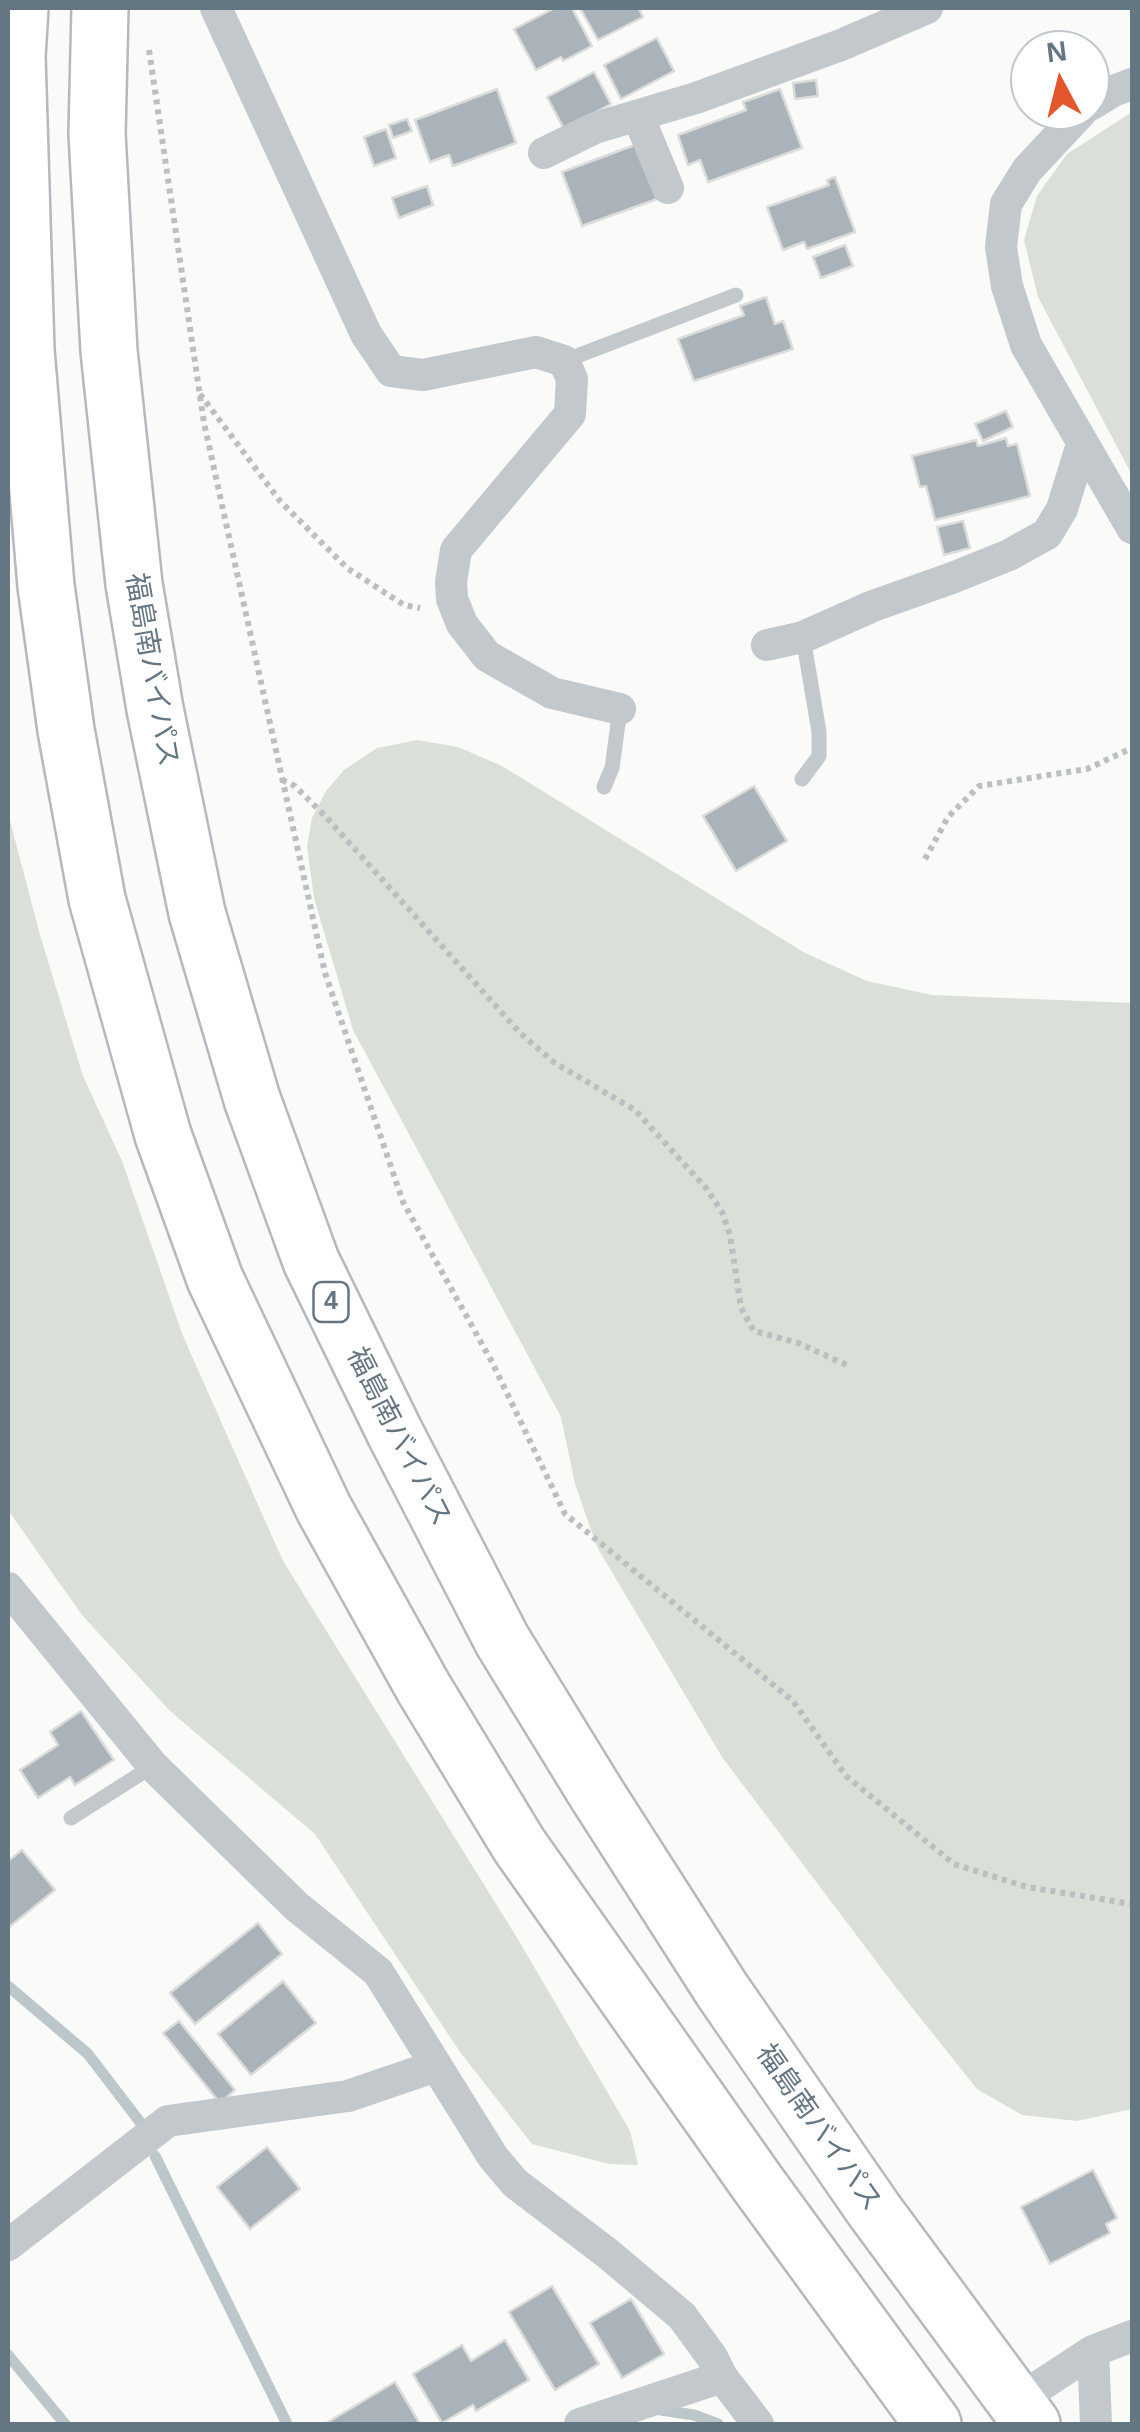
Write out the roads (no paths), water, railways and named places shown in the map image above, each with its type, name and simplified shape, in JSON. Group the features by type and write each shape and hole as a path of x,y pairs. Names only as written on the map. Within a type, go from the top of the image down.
{"highway":[{"path":"20,8 17,56 26,350 46,586 66,730 97,899 163,1135 215,1279 324,1509 423,1688 519,1845 746,2168 933,2424"},
{"name":"福島南バイパス","path":"100,8 97,134 109,350 143,638 197,913 252,1100 311,1261 502,1640 554,1725 722,1990 874,2210 1023,2413"}],"street":[{"path":"216,8 366,334 391,372 423,375 536,352 564,360 572,379 570,414 456,550 450,582 462,624 487,656 552,693 620,709"},
{"path":"544,153 595,128 841,45 927,8"},
{"path":"638,116 668,188"},
{"path":"1064,130 1027,170 1006,204 1001,247 1007,286 1026,344 1132,528"},
{"path":"767,645 803,637 1009,555 1047,534 1062,509 1082,444"},
{"path":"8,1588 153,1766 296,1906 378,1972 493,2158 515,2182 682,2316 758,2424"},
{"path":"8,2245 168,2121 348,2096 436,2066"},
{"path":"1023,2413 1092,2351 1132,2336"},
{"path":"1092,2351 1096,2424"},
{"path":"580,2424 629,2415 722,2377"}],"lane":[{"path":"564,360 736,295"},
{"path":"802,779 819,756 814,696 803,637"},
{"path":"604,786 612,768 620,709"},
{"path":"72,1818 153,1766"}],"waterway":[{"path":"8,1986 88,2054 143,2126"},
{"path":"155,2156 287,2424"},
{"path":"8,2355 65,2424"},
{"path":"661,2410 694,2415 718,2424"}]}
